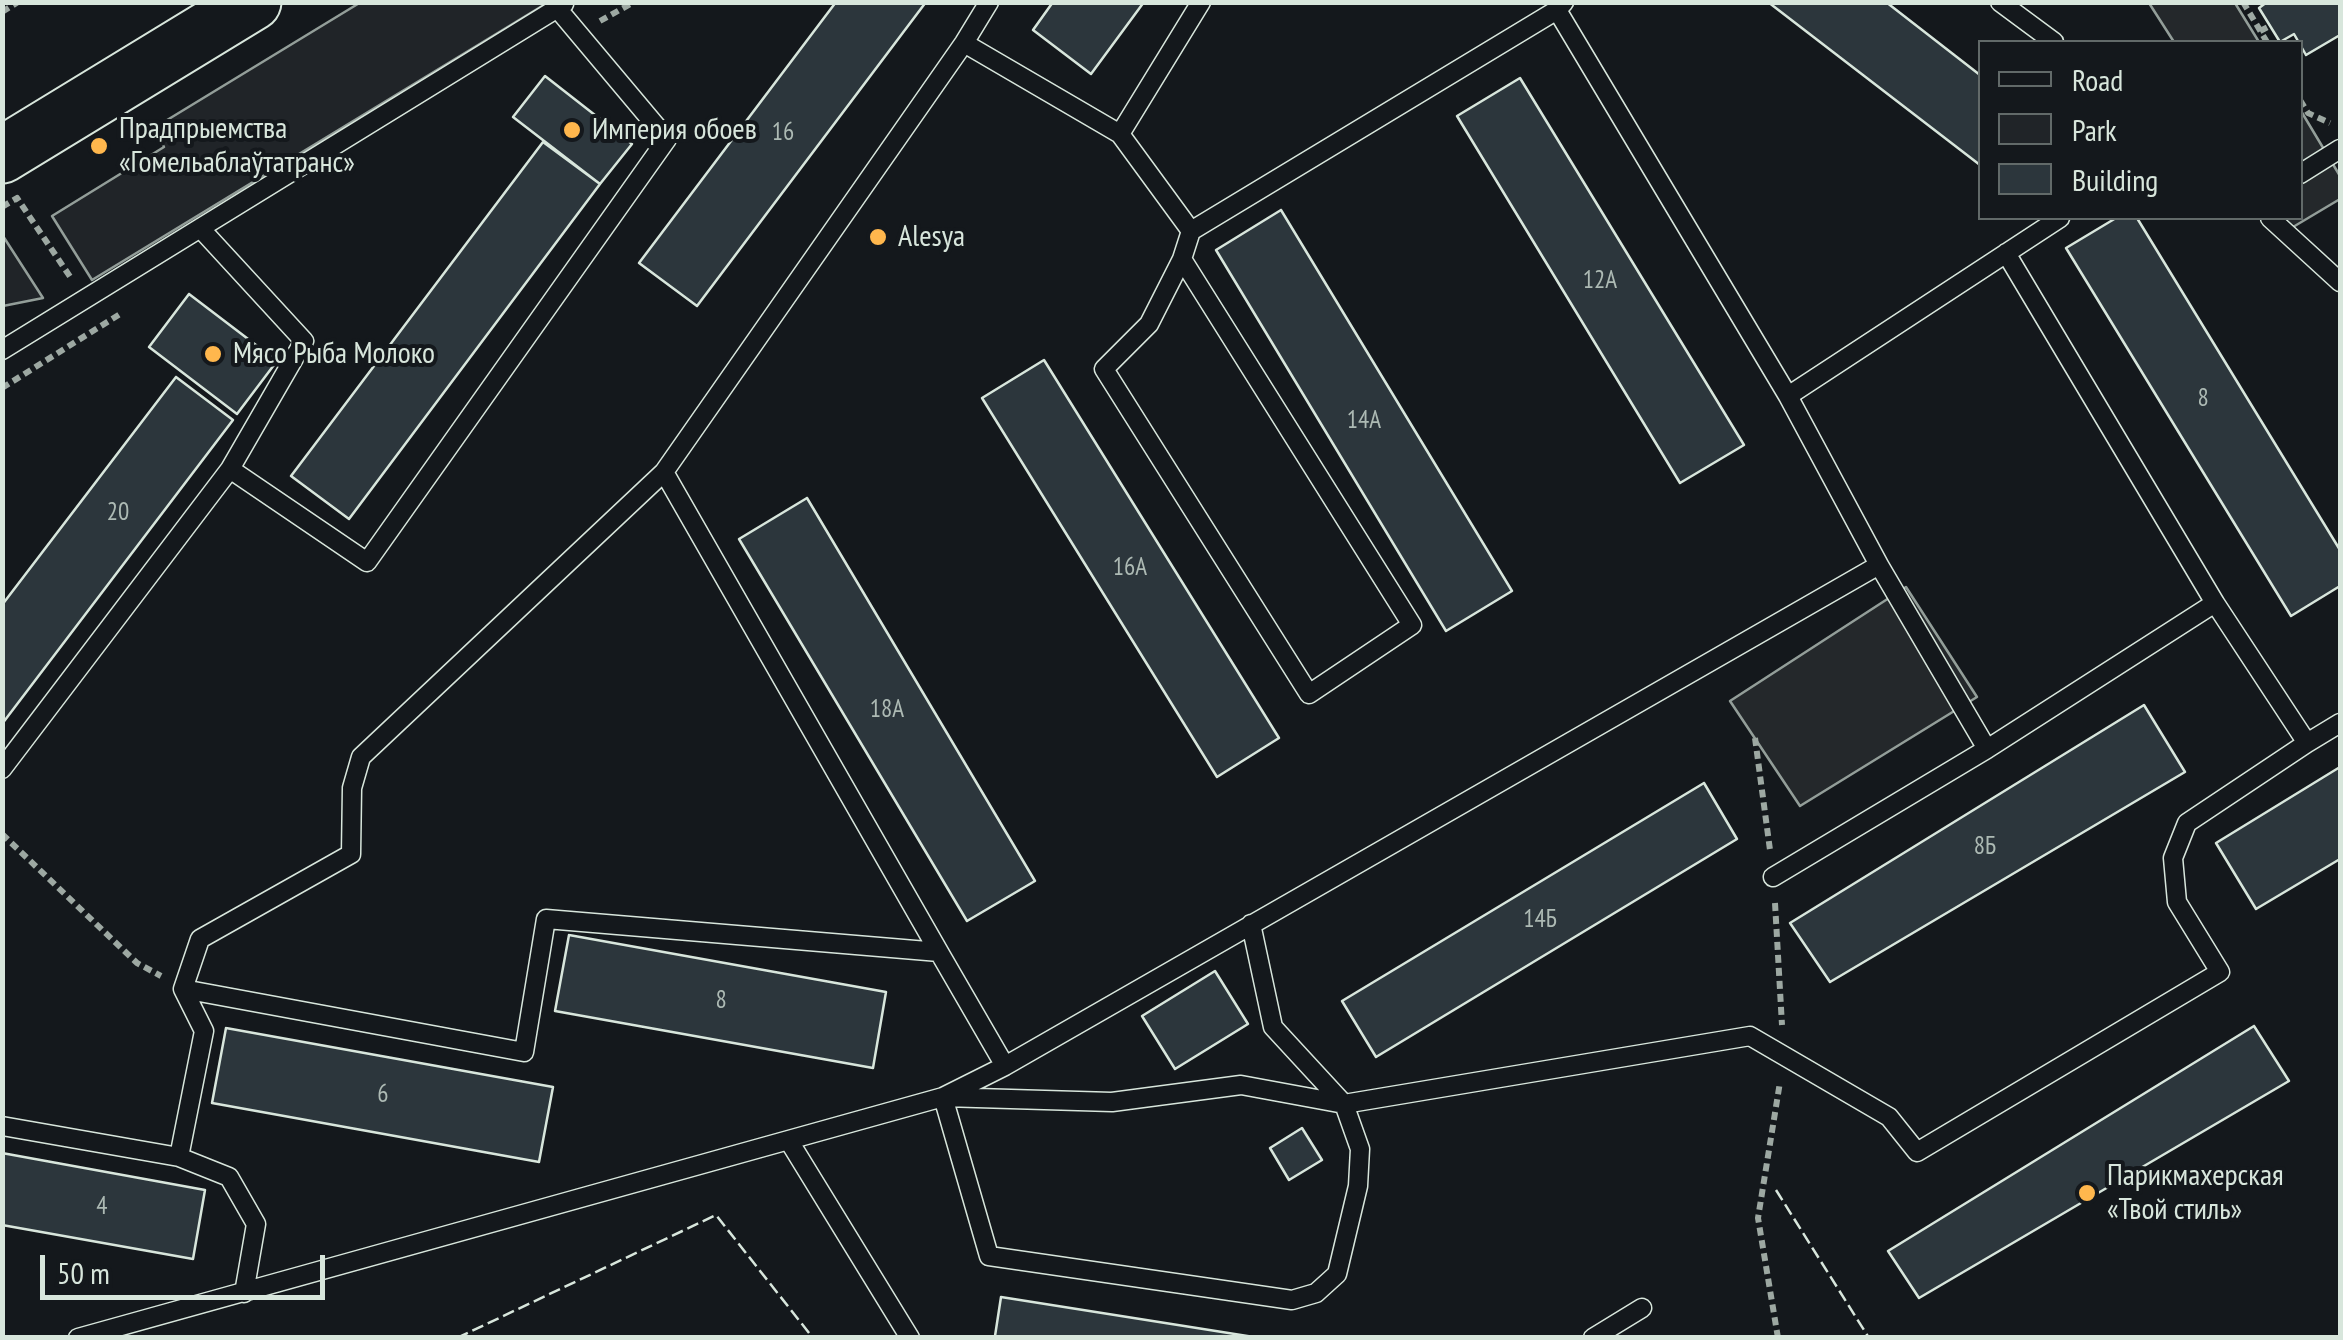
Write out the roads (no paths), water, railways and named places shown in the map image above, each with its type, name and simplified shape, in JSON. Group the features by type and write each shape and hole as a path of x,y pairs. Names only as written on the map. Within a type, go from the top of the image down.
{"main road":[{"path":"2,155 254,2"}],"lane":[{"path":"179,1157 204,1030 182,989 200,939 351,854 352,788 361,757 664,472 990,2"},
{"path":"1120,134 1202,2"},
{"path":"2000,2 2051,40"},
{"path":"2,350 562,5 666,139 367,562 230,468"},
{"path":"1182,260 1412,625 1309,694 1104,370 1149,324 1182,260 1191,231 1555,5 1788,396 1878,564 1988,749"},
{"path":"964,43 1120,134 1191,231"},
{"path":"2303,172 2340,150"},
{"path":"1788,396 2057,220"},
{"path":"2272,220 2340,282"},
{"path":"2,769 230,468 304,342 200,228"},
{"path":"2006,253 2215,604 2306,743"},
{"path":"664,472 1005,1066"},
{"path":"78,1338 942,1097 1005,1066 1878,564"},
{"path":"1773,878 1988,749 2215,604"},
{"path":"942,1097 1112,1102 1241,1085 1344,1104 1750,1036 1889,1117 1917,1152 2220,972 2177,902 2173,858 2187,823 2340,723"},
{"path":"182,989 524,1052 546,919 940,952"},
{"path":"942,1097 989,1256 1292,1300 1316,1293 1338,1274 1358,1186 1360,1149 1344,1104 1273,1028 1251,924"},
{"path":"2,1126 179,1157 229,1178 256,1224 244,1292"},
{"path":"788,1140 910,1338"},
{"path":"1593,1338 1642,1308"}],"place":[{"name":"Империя обоев","path":"572,130"},
{"name":"Прадпрыемства «Гомельаблаўтатранс»","path":"99,146"},
{"name":"Alesya","path":"878,237"},
{"name":"Мясо Рыба Молоко","path":"213,354"},
{"name":"Парикмахерская «Твой стиль»","path":"2087,1193"}]}
